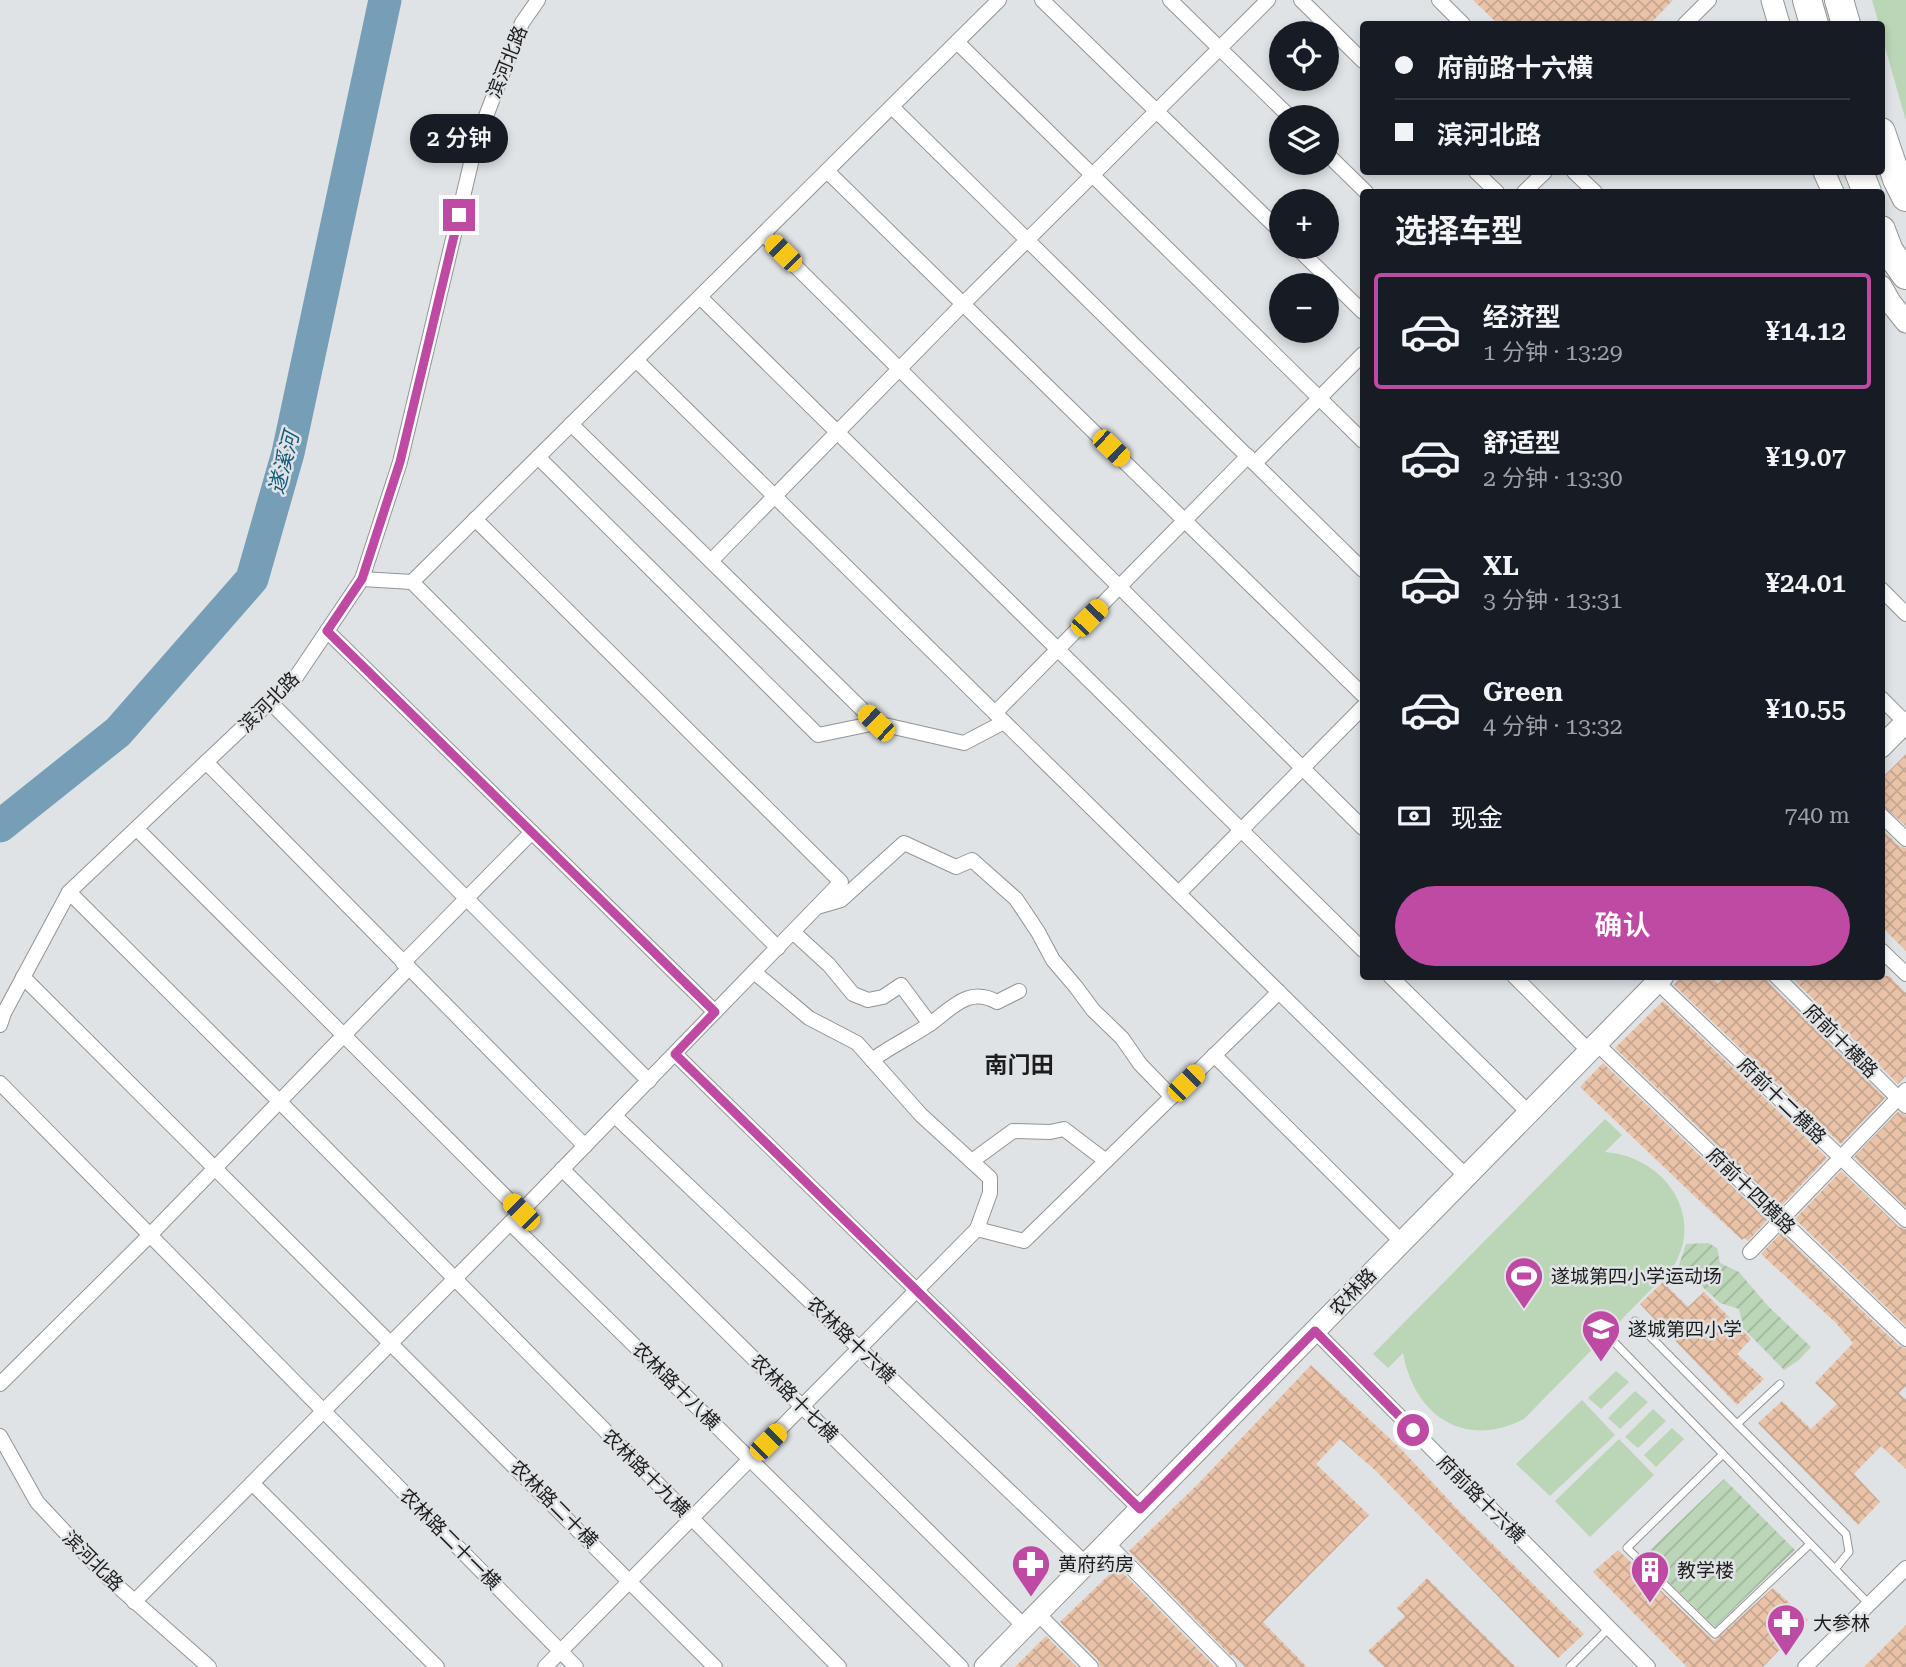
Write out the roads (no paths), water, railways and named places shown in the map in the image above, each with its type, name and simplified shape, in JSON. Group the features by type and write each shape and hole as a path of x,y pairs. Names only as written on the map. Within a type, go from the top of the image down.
{"highway":[{"path":"1807,0 1813,21"},
{"path":"1839,0 1845,21"},
{"path":"1885,144 1906,197"},
{"path":"1885,240 1906,275"}],"street":[{"name":"滨河北路","path":"0,1026 4,1013 69,892 296,677 362,579 400,462 476,142 522,23 538,0"},
{"path":"412,582 999,0"},
{"path":"1042,0 1269,220"},
{"path":"1170,0 1278,105"},
{"path":"711,561 963,304 1268,0"},
{"path":"1301,0 1360,58"},
{"path":"1439,0 1460,21"},
{"path":"1688,21 1709,0"},
{"path":"1772,0 1778,21"},
{"path":"957,42 1360,438"},
{"path":"892,107 1360,567"},
{"path":"1339,166 1363,189"},
{"path":"827,171 1360,692"},
{"path":"1479,175 1494,189"},
{"path":"1527,189 1542,175"},
{"path":"1577,175 1592,189"},
{"path":"763,234 1360,825"},
{"path":"1308,259 1360,309"},
{"path":"1885,293 1906,322"},
{"path":"700,296 1360,947"},
{"path":"538,457 818,735 876,723 964,743 1000,718 1058,649 1185,520 1320,398 1360,357"},
{"path":"636,360 1466,1177"},
{"path":"571,424 876,723"},
{"path":"135,1602 521,1212 842,881 475,519"},
{"path":"362,579 412,582 778,948"},
{"path":"1885,593 1906,614"},
{"path":"327,631 715,1012"},
{"path":"270,702 649,1081"},
{"path":"1885,702 1906,722 1885,743"},
{"path":"1179,893 1360,710"},
{"path":"206,762 585,1146"},
{"path":"1885,819 1906,839"},
{"path":"136,829 521,1212"},
{"path":"0,1384 150,1235 344,1035 465,897 531,832"},
{"path":"816,908 841,900 904,843 956,867 972,860 1016,899 1053,960 1093,1010 1122,1038 1140,1063 1172,1097"},
{"name":"农林路十九横","path":"69,892 838,1667"},
{"path":"793,932 828,965 853,994 868,1000 883,997 901,985 930,1024"},
{"path":"1885,954 1906,974"},
{"path":"545,1667 977,1229 990,1193 990,1178 921,1115 857,1042 809,1018 754,972"},
{"name":"农林路二十横","path":"23,977 631,1580 715,1667"},
{"path":"1394,980 1529,1113"},
{"name":"府前十四横路","path":"1518,980 1781,1220 1906,1339"},
{"name":"农林路","path":"985,1667 1529,1113 1655,980"},
{"name":"府前十二横路","path":"1659,980 1906,1220"},
{"name":"府前十横路","path":"1780,980 1903,1098"},
{"path":"872,1060 905,1042 968,997 986,995 997,1002 1019,991"},
{"path":"977,1229 1024,1241 1279,992"},
{"path":"675,1054 1140,1509"},
{"path":"1214,1055 1402,1242"},
{"name":"农林路二十一横","path":"0,1083 576,1667"},
{"path":"1750,1252 1903,1098"},
{"name":"农林路十六横","path":"615,1116 1086,1564"},
{"path":"972,1161 1013,1131 1050,1132 1064,1129 1106,1161"},
{"name":"农林路十七横","path":"562,1169 802,1407 1031,1620 1091,1667"},
{"name":"农林路十八横","path":"510,1223 961,1667"},
{"name":"府前路十六横","path":"1315,1331 1648,1667"},
{"name":"滨河北路","path":"0,1436 37,1502 106,1576 209,1667"},
{"path":"252,1483 437,1667"},
{"path":"1107,1543 1226,1666"},
{"path":"1805,1667 1906,1568"}],"lane":[{"path":"1635,1321 1846,1534 1849,1552 1835,1569"},
{"path":"1615,1343 1869,1604"},
{"path":"1737,1424 1780,1384"},
{"path":"1723,1454 1627,1548 1715,1634 1810,1544"},
{"path":"1570,1667 1609,1628"}],"waterway":[{"name":"遂溪河","path":"0,826 118,732 252,579 288,453 385,0"}],"place":[{"name":"遂城第四小学运动场","path":"1524,1310"},
{"name":"遂城第四小学","path":"1601,1363"},
{"name":"黄府药房","path":"1031,1598"},
{"name":"教学楼","path":"1650,1604"},
{"name":"大参林","path":"1786,1657"}],"district":[{"name":"南门田","path":"1019,1065"}]}
